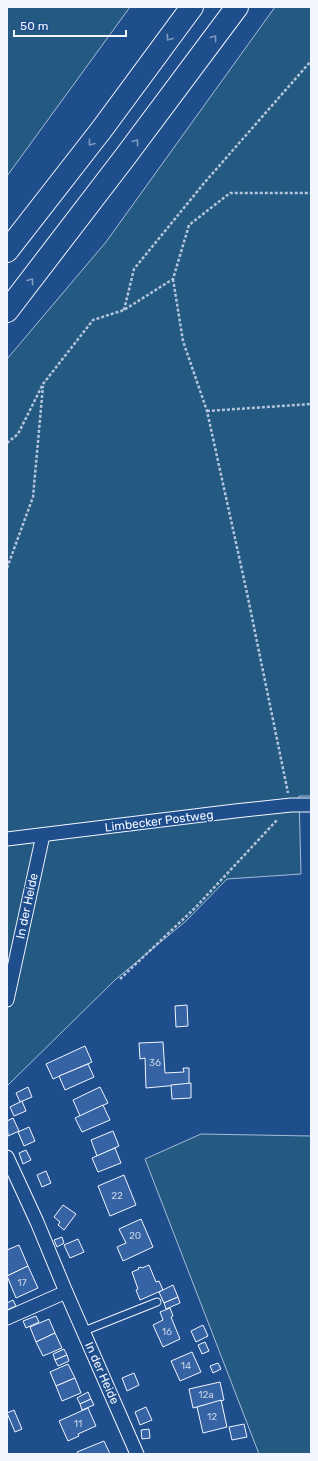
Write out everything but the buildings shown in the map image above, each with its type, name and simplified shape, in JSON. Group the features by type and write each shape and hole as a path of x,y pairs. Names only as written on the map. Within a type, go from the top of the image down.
{"highway":[{"path":"7,251 102,129 192,7"},
{"path":"7,311 237,7"}],"street":[{"name":"Limbecker Postweg","path":"7,839 291,805 311,805"},
{"name":"In der Heide","path":"7,1000 43,835"},
{"name":"In der Heide","path":"7,1157 37,1222 137,1454"},
{"path":"7,1318 66,1292"}],"lane":[{"path":"84,1332 158,1302"}],"path":[{"path":"124,310 134,269 205,182 311,61"},
{"path":"120,979 195,908 291,805 247,593 206,411 183,341 173,279 189,225 230,193 311,194"},
{"path":"7,443 18,434 43,384 93,320 124,310 173,279"},
{"path":"7,568 33,496 43,384"},
{"path":"206,411 311,404"}],"shaded area":[{"path":"7,7 130,7 7,176"},
{"path":"275,7 311,7 311,796 299,796 301,874 227,879 186,921 116,979 7,1086 7,359 106,242"},
{"path":"201,1134 311,1136 311,1454 259,1454 145,1159"}]}
